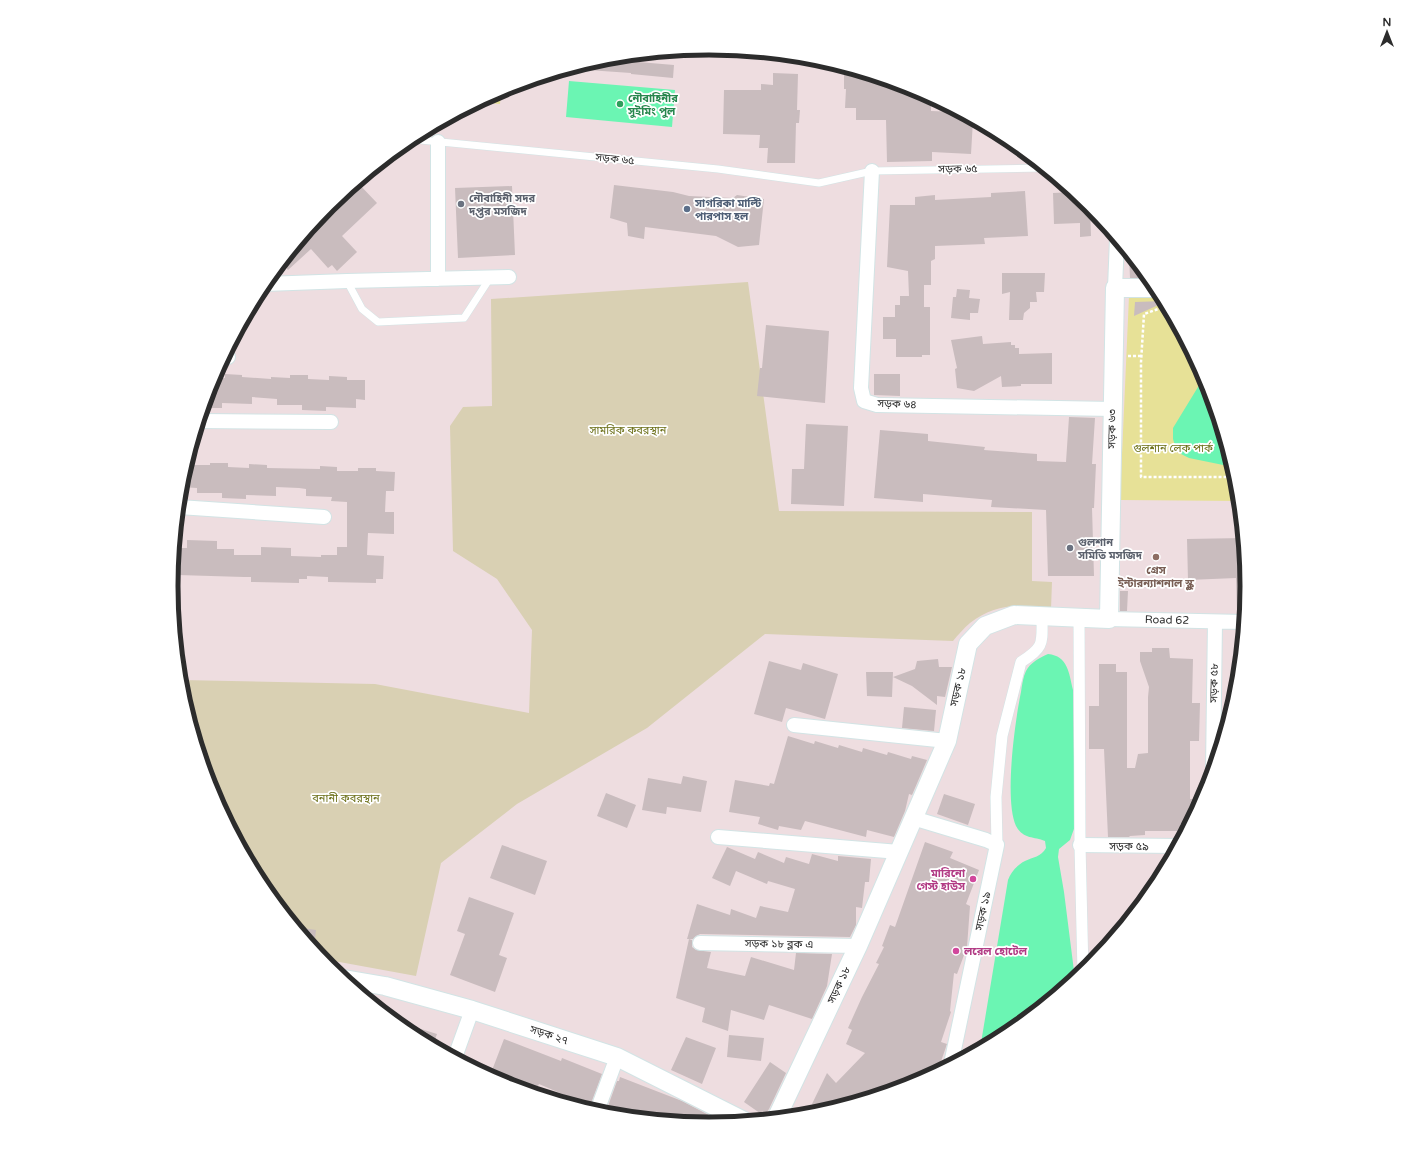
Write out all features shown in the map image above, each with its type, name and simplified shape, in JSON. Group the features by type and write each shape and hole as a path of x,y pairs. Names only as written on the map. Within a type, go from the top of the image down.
{"street":[{"path":"438,142 438,279"},
{"name":"সড়ক ৬৪","path":"872,171 861,388 864,401 877,404 1113,409"},
{"name":"সড়ক ৬৩","path":"1108,619 1117,245"},
{"path":"273,284 347,280 509,277"},
{"path":"1115,288 1149,288"},
{"path":"206,420 331,422"},
{"path":"185,507 324,517"},
{"name":"সড়ক ১৮","path":"779,1112 858,946 947,740 968,644 985,626 1014,615 1085,618"},
{"path":"914,818 986,840 997,845 996,797 1002,736 1021,662 1038,650 1042,641 1042,616"},
{"path":"1083,963 1080,845 1085,618"},
{"name":"Road 62","path":"1085,618 1239,622"},
{"name":"সড়ক ৫৮","path":"1213,753 1215,622"},
{"path":"794,725 947,740"},
{"path":"718,837 899,852"},
{"name":"সড়ক ১৯","path":"952,1058 997,845"},
{"name":"সড়ক ৫৯","path":"1080,845 1172,846"},
{"name":"সড়ক ১৮ ব্লক এ","path":"700,943 858,946"},
{"name":"সড়ক ২৭","path":"355,981 385,986 472,1010 617,1057 735,1116"},
{"path":"457,1053 472,1010"},
{"path":"599,1105 617,1057"}],"lane":[{"name":"সড়ক ৬৫","path":"420,140 718,169 819,183 872,171 1037,168"},
{"path":"347,280 362,309 378,322 464,318 490,278"}],"path":[{"path":"1161,308 1144,314 1141,362 1141,477 1229,477"}],"green space":[{"path":"500,98 500,104 489,103"},
{"path":"748,282 779,511 1032,512 1032,581 1052,582 1051,609 1029,606 999,608 980,616 970,623 953,641 765,634 647,728 517,804 441,863 416,976 334,961 310,936 288,909 268,881 233,821 207,757 197,723 187,680 375,684 529,713 532,630 497,579 453,551 450,426 463,407 492,406 491,299"},
{"name":"গুলশান লেক পার্ক","path":"1154,295 1186,351 1212,415 1222,449 1233,501 1120,500 1129,296"}],"shaded area":[{"name":"নৌবাহিনীর সুইমিং পুল","path":"569,81 675,90 672,127 566,117"},
{"path":"1200,384 1212,415 1226,466 1189,458 1181,454 1176,449 1173,439 1173,428"},
{"path":"1048,654 1055,655 1060,658 1064,662 1069,672 1073,690 1075,826 1070,840 1059,849 1058,857 1074,972 1033,1007 1005,1028 981,1042 1008,880 1019,865 1039,855 1046,848 1045,841 1022,834 1016,826 1011,798 1012,760 1022,684 1026,671 1032,663"}],"building":[{"path":"631,61 674,65 673,78 585,70"},
{"path":"773,73 798,74 797,110 800,110 799,123 796,123 795,163 767,163 768,148 759,148 760,135 723,134 724,90 761,90 761,84 773,85"},
{"path":"844,74 850,74 913,95 931,104 931,111 947,112 973,125 971,154 932,152 932,161 887,162 886,120 856,120 856,108 845,108 846,89 844,89"},
{"name":"সাগরিকা মাল্টি পারপাস হল","path":"614,185 673,192 689,196 733,198 737,195 764,199 759,245 738,247 716,236 645,227 644,239 628,236 627,223 610,218"},
{"path":"361,186 377,203 342,236 357,252 337,271 332,265 328,268 311,249 288,270 285,267 310,236"},
{"path":"512,186 515,255 458,258 455,188"},
{"path":"1025,191 1028,236 984,238 985,244 935,246 935,259 931,261 931,285 924,285 924,307 930,307 930,355 922,355 922,357 896,357 896,339 883,339 883,317 895,317 895,305 900,305 900,296 909,296 908,271 887,267 890,205 915,205 915,197 935,195 935,200 991,197 991,193"},
{"path":"1066,192 1090,217 1091,236 1080,237 1080,223 1054,224 1053,193"},
{"path":"1129,261 1142,278 1130,278"},
{"path":"1002,273 1045,273 1044,292 1036,292 1037,302 1030,302 1030,308 1024,313 1023,320 1009,320 1010,292 1002,294"},
{"path":"957,289 970,290 969,298 980,299 978,313 970,313 970,320 951,318 953,297 956,297"},
{"path":"1157,301 1159,305 1134,316 1135,302"},
{"path":"766,325 829,331 825,403 757,396 760,368 762,368"},
{"path":"982,336 983,344 1011,342 1011,345 1015,345 1015,348 1019,348 1019,354 1052,353 1052,384 1021,384 1021,386 1002,387 1001,376 974,391 957,388 955,369 957,368 951,340"},
{"path":"225,374 271,379 271,377 290,378 290,375 308,375 308,379 329,380 329,376 347,377 347,380 365,380 365,400 356,399 356,408 326,407 326,411 302,410 302,405 277,405 277,399 252,397 252,404 222,403 222,408 210,408 221,378 225,378"},
{"path":"874,374 900,374 900,396 874,395"},
{"path":"1069,417 1095,418 1092,464 1096,464 1094,508 1092,508 1094,576 1048,576 1046,510 991,507 992,500 923,494 923,502 874,498 880,430 928,434 928,441 985,447 984,450 1037,454 1037,461 1066,462"},
{"path":"806,424 848,426 844,506 791,504 792,469 804,469"},
{"path":"210,463 228,463 228,467 249,468 249,464 267,465 267,468 320,469 320,466 337,467 337,471 358,471 358,468 376,468 376,471 395,472 394,491 386,491 385,512 394,512 394,534 368,533 367,555 384,556 383,579 376,579 376,583 328,582 328,577 307,576 307,579 299,579 299,583 251,582 251,577 179,575 180,548 187,548 187,540 217,541 217,549 234,549 234,555 261,555 261,547 291,548 291,556 321,557 321,555 337,555 337,547 347,547 347,502 331,501 332,497 306,496 306,489 299,488 276,487 276,496 246,495 246,499 222,498 222,493 197,493 197,488 188,487 193,465 210,465"},
{"path":"1238,538 1240,586 1239,613 1237,613 1236,578 1188,580 1187,539"},
{"path":"1120,591 1128,591 1127,611 1120,611"},
{"path":"1152,648 1169,648 1170,658 1193,659 1192,703 1200,703 1199,741 1190,741 1190,799 1196,799 1184,824 1180,824 1180,831 1145,831 1145,835 1108,837 1104,749 1089,749 1089,706 1099,706 1099,664 1116,664 1116,672 1127,672 1127,768 1135,768 1138,754 1148,753 1149,687 1140,661 1140,652 1152,652"},
{"path":"938,659 939,667 952,667 945,697 937,696 937,705 912,686 893,677 915,669 917,661"},
{"path":"769,661 801,670 803,663 838,674 825,719 786,708 782,722 754,714"},
{"path":"866,672 893,672 892,697 867,696"},
{"path":"904,707 936,710 934,731 902,728"},
{"path":"788,736 814,744 815,741 838,748 839,745 862,752 863,748 887,755 888,752 911,759 912,756 927,760 912,795 909,794 905,811 894,837 867,830 866,837 805,821 801,830 779,826 778,830 758,824 760,817 729,812 735,780 769,786 770,783 774,784"},
{"path":"683,776 707,781 701,812 667,807 666,814 642,810 648,778 681,784"},
{"path":"606,793 636,805 627,828 597,816"},
{"path":"944,794 975,804 968,825 937,814"},
{"path":"925,842 953,852 950,858 979,870 966,904 970,906 967,947 957,974 954,973 951,1012 941,1042 947,1044 940,1064 913,1077 880,1089 814,1107 812,1104 827,1073 836,1083 865,1053 846,1044 852,1030 848,1028 879,964 876,963 884,947 882,946 890,925 895,927"},
{"path":"502,845 547,861 535,895 490,878"},
{"path":"727,847 755,859 758,852 784,863 786,857 809,864 812,854 838,861 838,856 871,859 869,882 865,882 862,908 856,907 856,925 850,937 700,934 693,939 687,939 697,904 730,915 731,909 756,918 760,906 788,912 795,889 768,881 767,884 736,871 730,886 712,878"},
{"path":"469,897 514,913 499,955 507,958 495,992 450,975 465,934 457,931"},
{"path":"304,928 316,930 315,941"},
{"path":"689,939 692,940 692,947 696,950 711,952 707,968 745,976 751,957 794,970 796,953 832,954 827,986 812,1019 769,1005 764,1020 731,1010 728,1031 702,1022 705,1008 676,998"},
{"path":"411,1026 437,1034 435,1040"},
{"path":"729,1035 764,1038 761,1061 727,1057"},
{"path":"686,1037 716,1048 702,1084 671,1070"},
{"path":"504,1039 561,1061 562,1058 602,1074 591,1103 576,1100 539,1084 537,1088 492,1070"},
{"path":"770,1062 786,1073 766,1114 761,1114 744,1102"},
{"path":"620,1077 682,1101 712,1117 675,1116 608,1107 617,1081 619,1081"}],"place":[{"name":"নৌবাহিনীর সুইমিং পুল","path":"620,104"},
{"name":"নৌবাহিনী সদর দপ্তর মসজিদ","path":"461,204"},
{"name":"সাগরিকা মাল্টি পারপাস হল","path":"687,209"},
{"name":"গুলশান সমিতি মসজিদ","path":"1070,548"},
{"name":"গ্রেস ইন্টারন্যাশনাল স্কুল","path":"1156,557"},
{"name":"মারিনো গেস্ট হাউস","path":"973,879"},
{"name":"লরেল হোটেল","path":"956,951"}],"park label":[{"name":"সামরিক কবরস্থান","path":"628,430"},
{"name":"বনানী কবরস্থান","path":"346,798"}]}
